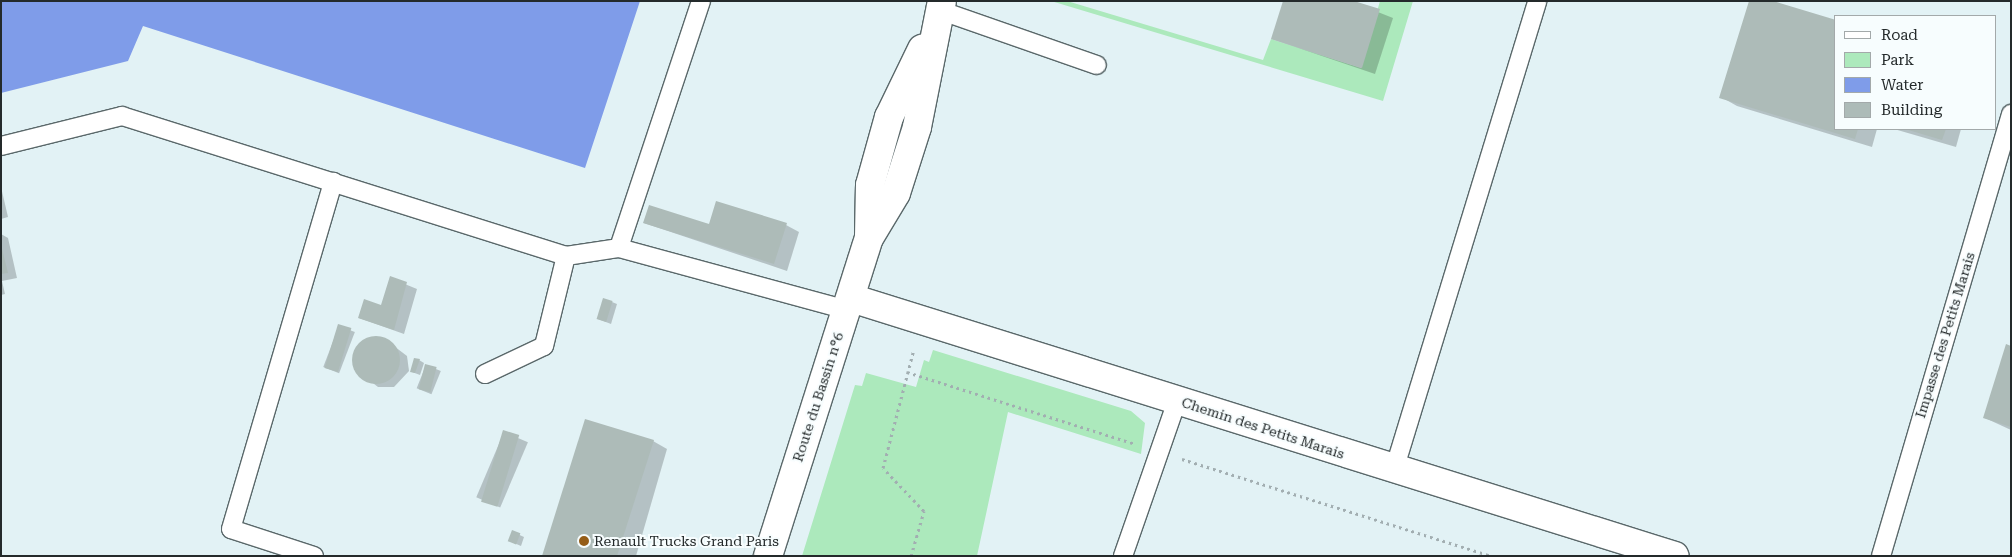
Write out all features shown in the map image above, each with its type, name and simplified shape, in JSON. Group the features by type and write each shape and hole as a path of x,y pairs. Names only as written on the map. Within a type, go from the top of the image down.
{"street":[{"name":"Route du Bassin n°6","path":"768,556 869,238 896,193 917,127 939,10"},
{"name":"Chemin des Petits Marais","path":"849,304 1177,400 1394,470 1675,556"}],"lane":[{"path":"619,248 701,1"},
{"path":"1394,470 1536,1"},
{"path":"939,10 1097,65"},
{"name":"Impasse des Petits Marais","path":"1881,556 2011,114"},
{"path":"1,146 122,116 566,256 619,248 849,304"},
{"path":"314,556 231,529 332,182"},
{"path":"485,374 544,346 566,256"},
{"path":"1123,556 1177,400"}],"path":[{"path":"911,556 924,511 883,468 907,372 1491,556"}],"green space":[{"path":"1051,1 1067,1 1263,60 1271,39 1361,68 1380,1 1413,1 1383,101"},
{"path":"933,350 1131,411 1145,423 1141,454 1008,412 977,556 802,556 855,385 862,386 866,373 916,387 924,360 929,362"}],"water":[{"path":"1,1 640,1 585,168 143,26 128,61 1,93"}],"building":[{"path":"1283,1 1354,1 1380,9 1362,68 1271,39"},
{"path":"1749,1 1773,1 1834,19 1834,130 1858,130 1855,139 1719,98"},
{"path":"1908,130 1946,130 1942,140"},
{"path":"716,201 787,223 774,264 643,223 649,205 709,224"},
{"path":"1,245 8,273 1,274"},
{"path":"390,276 407,282 394,330 358,318 364,299 381,305"},
{"path":"603,298 613,301 606,322 597,319"},
{"path":"338,324 351,328 338,372 325,368"},
{"path":"376,336 385,338 393,343 398,351 400,360 398,369 393,377 385,382 376,384 367,382 359,377 354,369 352,360 354,351 359,343 367,338"},
{"path":"2006,344 2011,346 2011,427 1983,418"},
{"path":"414,358 420,359 415,373 410,372"},
{"path":"425,364 437,367 430,392 419,389"},
{"path":"585,419 654,440 617,556 542,556"},
{"path":"503,430 519,435 497,507 481,502"},
{"path":"512,530 520,533 516,544 508,541"}],"place":[{"name":"Renault Trucks Grand Paris","path":"584,541"}]}
